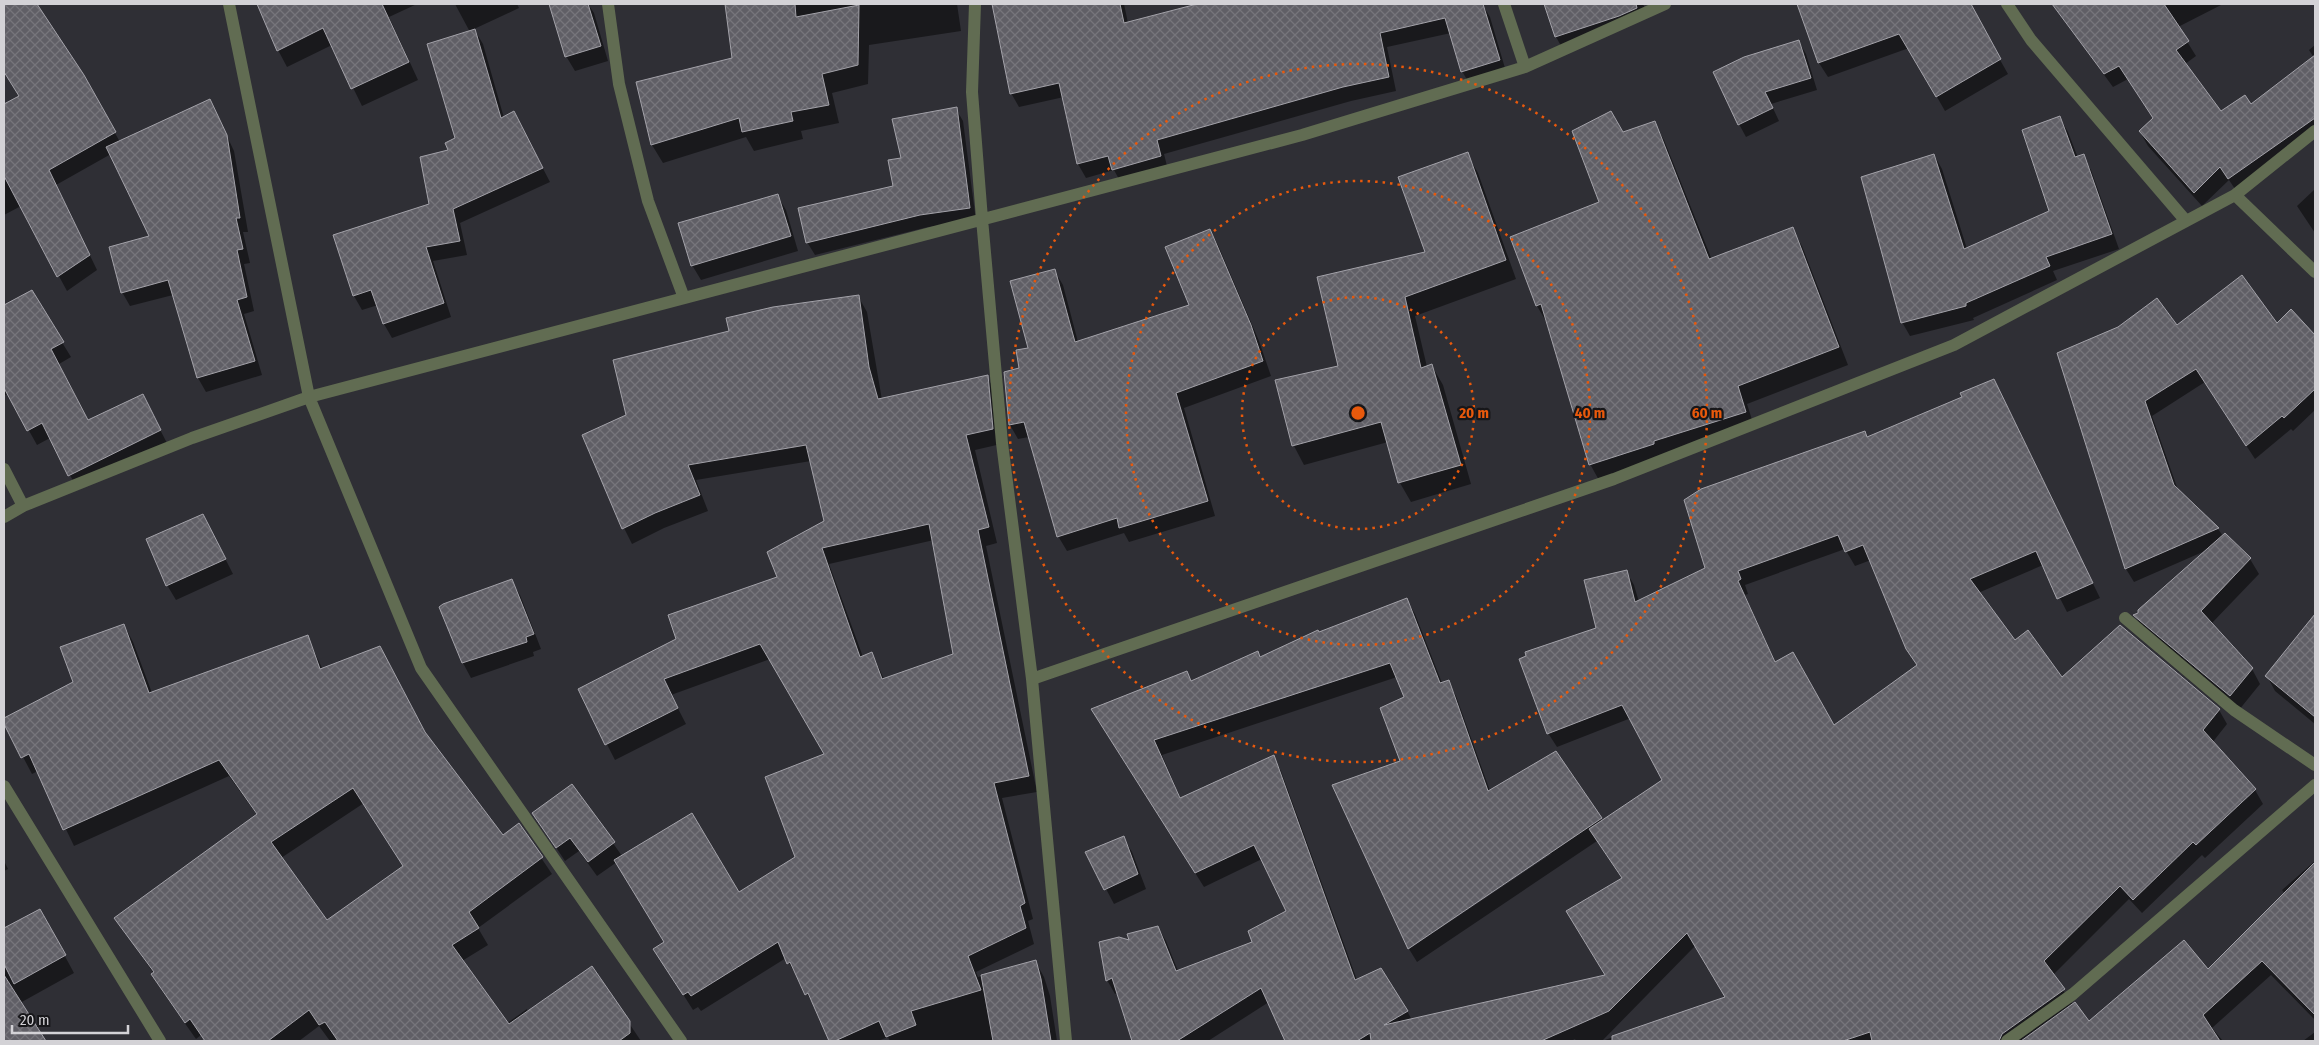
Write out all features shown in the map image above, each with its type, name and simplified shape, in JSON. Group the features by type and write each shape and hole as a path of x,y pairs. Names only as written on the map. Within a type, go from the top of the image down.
{"street":[{"path":"229,4 309,397 421,668 681,1041"},
{"path":"608,4 619,84 648,201 684,298"},
{"path":"976,4 972,92 982,219 1002,443 1032,680 1066,1041"},
{"path":"1504,4 1525,67"},
{"path":"4,517 23,506 192,438 309,397 1302,135 1525,67 1665,4"},
{"path":"2007,4 2031,40 2186,221"},
{"path":"1032,680 1614,479 1954,346 2235,195 2315,131"},
{"path":"2235,195 2315,272"},
{"path":"4,469 23,506"},
{"path":"2124,618 2234,710 2315,765"},
{"path":"2007,1041 2073,994 2315,785"},
{"path":"4,786 160,1041"}],"building":[{"path":"4,4 37,4 84,75 116,132 49,170 90,255 57,277 4,176 4,104 19,96 4,72"},
{"path":"257,4 382,4 409,62 351,89 323,28 277,51"},
{"path":"549,4 588,4 601,46 565,57"},
{"path":"725,4 795,4 796,17 859,5 858,65 822,74 829,105 791,112 793,121 742,132 739,118 651,145 636,82 732,58"},
{"path":"992,4 1120,4 1124,23 1197,4 1483,4 1500,60 1461,72 1445,18 1380,33 1389,77 1343,87 1157,140 1161,156 1112,170 1108,156 1077,164 1059,83 1010,94"},
{"path":"1544,4 1636,4 1637,8 1619,16 1555,37"},
{"path":"1797,4 1971,4 2001,59 1936,97 1899,34 1818,63"},
{"path":"2052,4 2164,4 2189,41 2176,50 2221,111 2245,95 2251,104 2315,55 2315,118 2228,179 2220,167 2194,193 2139,131 2153,118 2119,66 2104,74"},
{"path":"475,29 501,118 514,111 543,168 453,209 460,241 426,247 444,303 383,324 371,290 353,296 333,235 429,204 420,157 448,150 445,143 455,138 427,44"},
{"path":"1799,40 1811,78 1765,92 1773,108 1738,125 1713,72 1744,57"},
{"path":"210,99 227,135 240,218 236,218 243,249 237,250 247,297 237,300 255,361 197,378 168,280 121,293 109,247 149,236 106,147"},
{"path":"957,107 970,208 920,215 806,243 798,208 893,186 888,160 901,158 892,119"},
{"path":"1611,111 1623,132 1655,121 1709,259 1793,227 1839,347 1738,386 1746,412 1654,441 1654,444 1589,465 1541,304 1536,306 1510,237 1599,202 1572,131"},
{"path":"2060,116 2075,157 2084,154 2112,234 2046,257 2050,266 1966,303 1966,306 1901,323 1861,177 1934,154 1964,249 2049,211 2022,130"},
{"path":"1468,152 1506,260 1405,297 1421,368 1432,364 1461,465 1398,483 1381,422 1292,446 1275,380 1338,366 1317,277 1425,252 1398,177"},
{"path":"778,194 791,236 691,266 678,223"},
{"path":"1210,229 1251,325 1263,361 1176,393 1208,501 1119,528 1117,518 1057,537 1024,422 1009,425 1004,372 1019,368 1016,350 1028,348 1010,281 1055,269 1075,342 1189,305 1165,247"},
{"path":"2242,275 2277,323 2291,309 2315,335 2315,389 2284,418 2282,416 2246,446 2196,369 2145,401 2174,485 2219,528 2125,569 2057,353 2118,327 2157,298 2177,325"},
{"path":"32,290 64,342 51,349 88,420 143,394 161,430 68,476 42,423 27,431 4,388 4,305"},
{"path":"859,295 869,367 878,399 988,375 993,429 966,435 989,527 978,530 1029,776 994,783 1025,903 1020,906 1026,928 968,956 981,990 911,1011 916,1025 886,1037 879,1021 835,1041 829,1041 808,993 805,995 790,962 787,964 778,942 691,996 688,992 683,995 653,949 664,942 614,860 692,813 739,892 795,857 765,777 824,754 760,644 664,679 678,708 605,745 578,689 676,639 668,615 777,577 767,552 824,521 806,445 688,465 700,495 622,529 582,435 626,415 613,360 729,331 726,318 773,307","holes":["929,524 953,654 882,679 872,652 860,657 822,548"]},
{"path":"1994,379 2093,583 2057,599 2036,551 1970,579 2015,640 2028,630 2062,677 2120,625 2220,709 2203,730 2256,789 2196,845 2193,842 2133,900 2120,886 2044,961 2065,989 2002,1034 1999,1041 1872,1041 1870,1032 1843,1041 1612,1041 1612,1036 1725,997 1687,933 1609,1011 1541,1041 1371,1041 1370,1033 1357,1041 1285,1041 1261,988 1177,1041 1132,1041 1112,978 1106,981 1099,942 1119,937 1129,940 1127,934 1158,926 1176,971 1252,942 1248,931 1286,911 1254,845 1195,873 1091,709 1187,671 1191,681 1258,651 1260,657 1318,630 1319,632 1407,598 1440,683 1449,680 1488,791 1556,751 1602,818 1408,949 1332,785 1400,761 1380,708 1404,697 1390,663 1154,740 1180,798 1274,755 1355,980 1381,968 1408,1011 1384,1025 1605,975 1566,911 1622,878 1589,829 1662,780 1622,705 1547,734 1519,659 1526,656 1525,652 1596,628 1584,580 1627,570 1635,602 1705,568 1684,500 1701,489 1865,431 1867,437 1962,397 1960,393","holes":["1838,535 1845,552 1863,545 1906,649 1917,665 1834,725 1793,652 1775,662 1738,581 1741,579 1738,571"]},
{"path":"203,514 226,559 166,586 146,539"},
{"path":"2225,533 2251,558 2201,611 2253,668 2230,696 2133,615 2138,613 2138,610"},
{"path":"512,579 534,634 526,637 527,642 462,663 439,607"},
{"path":"2315,614 2315,717 2265,676"},
{"path":"124,624 149,693 308,635 320,669 380,646 425,732 503,835 519,823 543,857 469,912 479,928 452,945 509,1024 592,966 630,1021 630,1033 619,1041 338,1041 325,1022 319,1025 309,1010 268,1041 205,1041 190,1019 185,1023 151,974 154,972 114,918 257,814 219,760 63,830 29,754 21,758 4,724 4,718 73,682 60,647","holes":["353,788 403,866 327,920 271,842"]},
{"path":"572,784 615,842 588,862 570,838 556,848 532,813"},
{"path":"1124,836 1138,874 1104,890 1085,852"},
{"path":"2315,862 2315,1015 2262,961 2203,1015 2220,1041 2021,1041 2075,1002 2089,1021 2184,940 2208,969"},
{"path":"40,909 66,955 14,984 4,964 4,928"},
{"path":"1036,960 1051,1041 993,1041 981,975"},
{"path":"4,975 46,1041 4,1041"}]}
